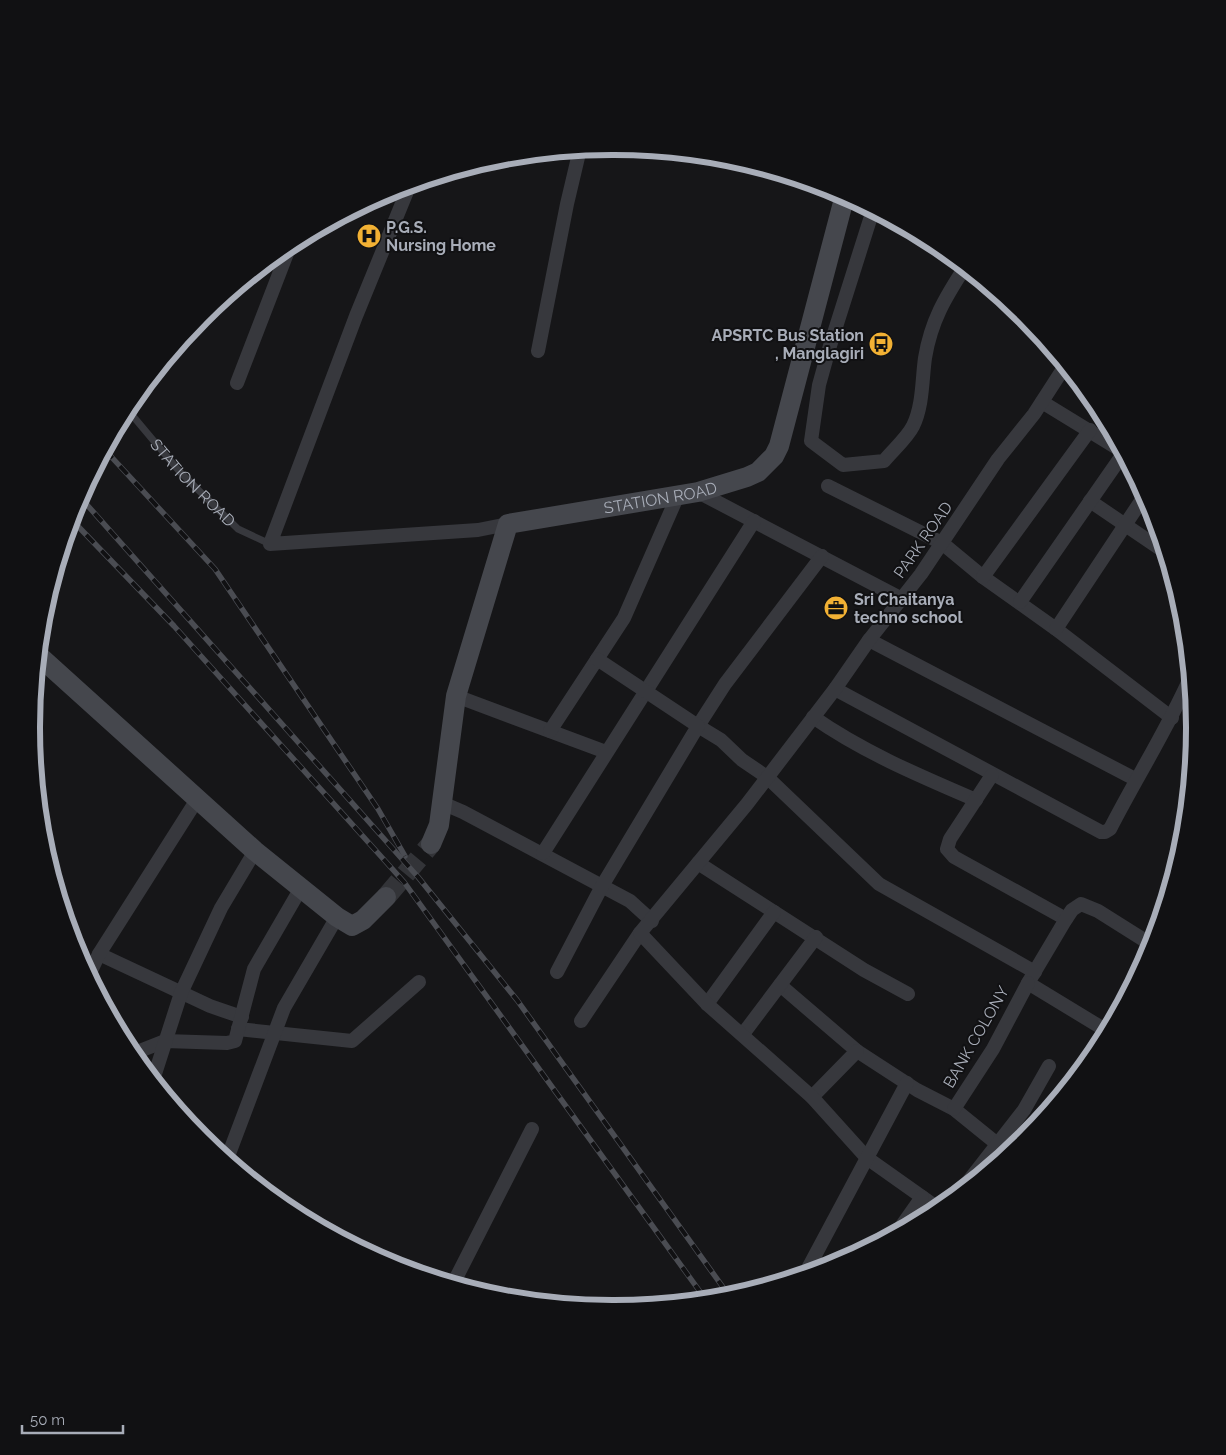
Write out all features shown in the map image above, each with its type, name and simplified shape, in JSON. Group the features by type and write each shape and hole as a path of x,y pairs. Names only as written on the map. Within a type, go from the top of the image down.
{"street":[{"path":"538,351 578,156"},
{"path":"270,544 356,316 406,194"},
{"name":"STATION ROAD","path":"270,544 478,530 698,492 758,472 769,463 777,451 843,203"},
{"path":"871,216 819,385 811,441 843,465 884,461 913,426 922,389 932,326 940,306 961,273"},
{"path":"237,384 285,258"},
{"name":"PARK ROAD","path":"581,1021 640,933 652,921 767,777 835,689 869,640 902,599 998,459 1042,402 1062,371"},
{"path":"1042,402 1111,444"},
{"path":"983,577 1090,430"},
{"path":"1020,602 1118,458"},
{"path":"828,486 942,543 983,577 1020,602 1172,718"},
{"path":"698,492 902,599"},
{"path":"550,731 624,618 678,496"},
{"path":"1090,501 1157,547"},
{"path":"1056,629 1140,503"},
{"path":"543,853 644,691 754,521"},
{"path":"431,844 436,836 442,803 456,696 508,524"},
{"path":"557,972 602,886 698,726 725,684 822,556"},
{"path":"869,640 1135,779"},
{"path":"597,659 721,740 742,760 767,777 879,884 1031,977 1102,1026"},
{"path":"44,661 256,851 337,917 352,926 363,920 386,897"},
{"path":"835,689 992,775 1103,832 1110,829 1135,779 1172,718 1185,689"},
{"path":"456,696 606,752"},
{"path":"813,717 842,738 976,800"},
{"path":"992,775 950,839 948,849 950,854 1066,919 1077,906 1086,904 1145,940"},
{"path":"93,967 99,954 198,798"},
{"path":"442,803 543,853 630,900 652,921"},
{"path":"155,1072 181,993 221,908 256,851"},
{"path":"698,862 864,970 908,994"},
{"path":"140,1051 165,1040 227,1043 235,1041 254,969 301,888"},
{"path":"707,1004 774,912"},
{"path":"230,1153 284,1008 337,917"},
{"name":"BANK COLONY","path":"954,1109 993,1050 1031,977 1066,919"},
{"path":"640,933 707,1004 812,1097 866,1158 932,1203"},
{"path":"742,1034 816,937"},
{"path":"99,954 240,1023 274,1032 352,1041 419,982"},
{"path":"780,985 857,1051 907,1083 954,1109 996,1143"},
{"path":"812,1097 857,1051"},
{"path":"976,1171 1024,1110 1049,1066"},
{"path":"808,1266 907,1083"},
{"path":"456,1278 532,1129"},
{"path":"906,1220 922,1196"}],"lane":[{"name":"STATION ROAD","path":"133,415 179,471 238,529 270,544"}],"tunnel":[{"path":"386,897 431,844"}],"railway":[{"path":"109,455 215,569 378,809 405,856"},
{"path":"86,504 418,877 517,1000 724,1289"},
{"path":"77,525 174,626 404,882 701,1293"}],"place":[{"name":"P.G.S. Nursing Home","path":"369,236"},
{"name":"APSRTC Bus Station , Manglagiri","path":"881,344"},
{"name":"Sri Chaitanya techno school","path":"836,608"}]}
